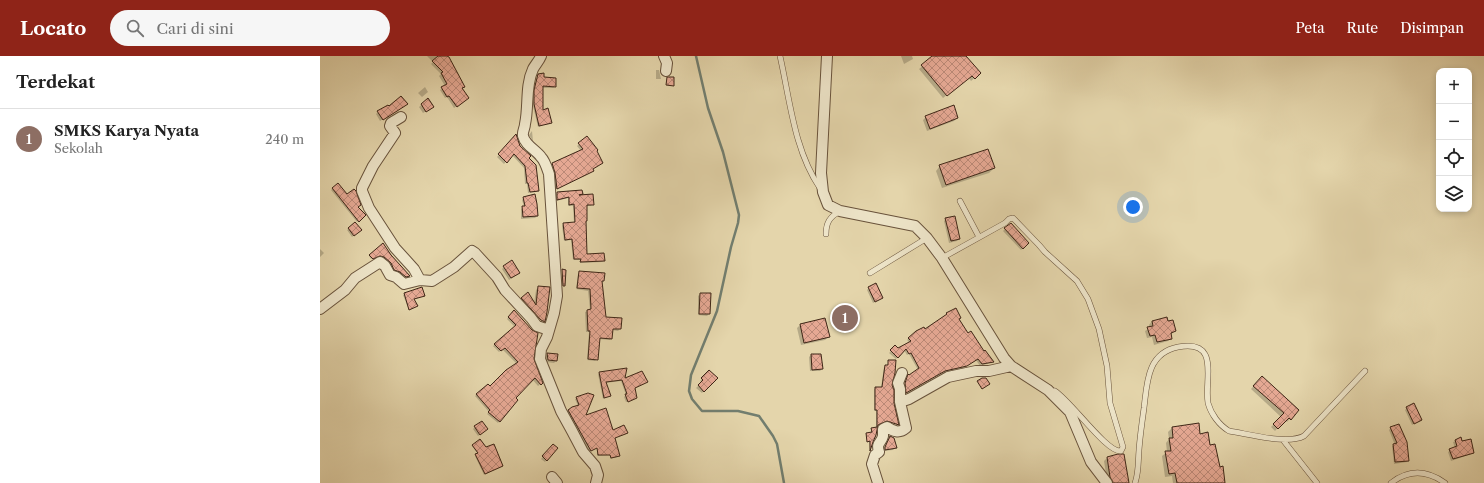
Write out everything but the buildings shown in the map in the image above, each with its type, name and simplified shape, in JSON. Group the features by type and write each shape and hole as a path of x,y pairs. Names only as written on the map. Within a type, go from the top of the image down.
{"street":[{"path":"541,56 531,75 523,131 523,136 526,141 542,157 549,174 557,296 547,337 541,349 540,359 572,431 583,452 595,466 598,475 596,483"},
{"path":"664,56 667,63 666,71"},
{"path":"827,56 821,173 823,192 828,205 840,211 915,226 927,238 942,258 1004,358 1012,366 1048,390 1070,412 1091,462 1107,483"},
{"path":"401,117 391,123 390,126 395,134 373,166 362,188 362,191 369,208 395,248 414,269 420,280"},
{"path":"320,310 345,290 355,278 380,262 385,266 390,275 396,277 404,284 420,280 428,282 437,279 454,267 469,252 472,251 497,277 505,290 537,326 549,330"},
{"path":"900,402 909,399 948,377 976,370 989,371 1012,366"},
{"path":"878,483 872,464 875,455 879,452 877,447 878,442 883,437 884,429 887,427 896,432 906,428 900,402 900,389 898,383 902,373"}],"lane":[{"path":"780,56 798,138 810,172 823,192"},
{"path":"960,201 979,237"},
{"path":"826,234 828,220 840,211"},
{"path":"942,258 1005,223 1008,219 1013,218 1045,252 1069,272 1082,288 1088,299 1099,329 1107,366 1110,403 1123,449 1119,451 1110,448 1063,397 1053,391 1048,390"},
{"path":"870,273 927,238"},
{"path":"1135,483 1137,478 1141,430 1149,374 1161,355 1167,349 1187,346 1195,348 1207,357 1209,404 1218,422 1223,428 1229,431 1283,440 1298,439 1304,436 1365,371"},
{"path":"1283,440 1317,483"},
{"path":"1391,483 1398,478 1419,472 1430,474 1445,483"}],"waterway":[{"path":"696,56 708,108 723,152 739,215 717,311 691,375 689,391 692,399 702,411 738,411 759,416 777,444 784,483"}],"place":[{"name":"SMKS Karya Nyata","path":"845,318"}]}
